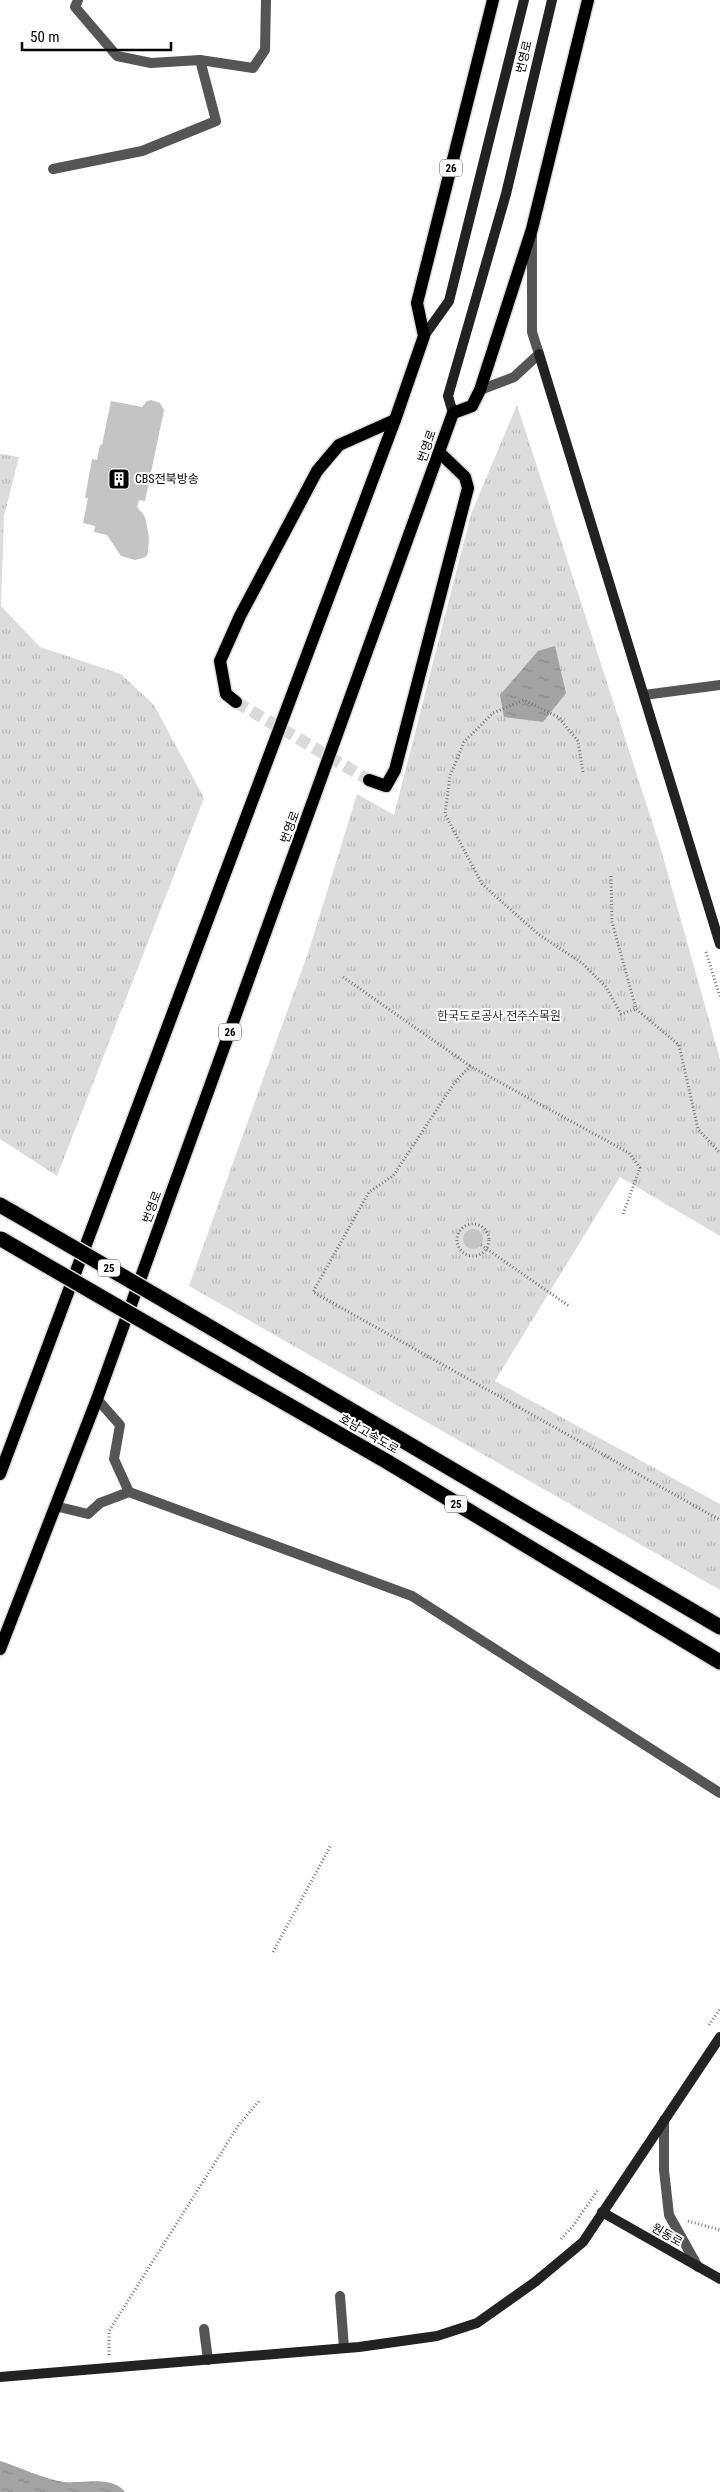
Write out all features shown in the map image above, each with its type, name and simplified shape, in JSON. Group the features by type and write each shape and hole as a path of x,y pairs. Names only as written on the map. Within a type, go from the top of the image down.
{"highway":[{"name":"호남고속도로","path":"0,1205 203,1322 720,1627"},
{"name":"호남고속도로","path":"0,1239 386,1461 720,1662"}],"main road":[{"name":"26","path":"424,336 417,303 493,0"},
{"path":"453,414 472,406 480,390 532,229 588,0"},
{"name":"번영로","path":"0,1474 395,420 424,336"},
{"name":"번영로","path":"0,1649 97,1399 453,414"},
{"path":"236,702 226,694 220,661 240,616 317,471 339,444 395,420"},
{"path":"368,780 386,786 395,770 468,488 465,477 440,453"}],"street":[{"path":"78,0 75,8 117,56 151,63 200,60 253,68 265,50 266,0"},
{"name":"번영로","path":"424,336 449,301 524,0"},
{"name":"번영로","path":"453,414 448,396 506,194 552,0"},
{"path":"53,169 142,151 216,121 200,60"},
{"path":"532,229 532,332 720,944"},
{"path":"480,390 514,377 540,354"},
{"path":"644,695 720,685"},
{"path":"97,1399 120,1425 114,1459 129,1492"},
{"path":"56,1506 88,1514 100,1503 129,1492 412,1596 720,1793"},
{"path":"0,2377 344,2348 437,2336 478,2323 535,2282 583,2242 720,2036"},
{"path":"664,2120 664,2170 669,2215 698,2267"},
{"name":"원동로","path":"602,2212 720,2279"},
{"path":"340,2296 344,2348"},
{"path":"204,2328 208,2360"}],"path":[{"path":"584,772 578,741 558,717 524,700 493,713 464,742 450,776 445,814 482,884 538,934 582,963 606,987 621,1014 636,1009"},
{"path":"610,876 612,922 636,1009 679,1045 698,1129 720,1153"},
{"path":"343,977 470,1066 629,1153 640,1168 623,1214"},
{"path":"470,1066 454,1082 393,1176 369,1192 312,1292 720,1520"},
{"path":"471,1224 485,1229 489,1239 486,1249 478,1255 463,1252 457,1238 462,1229 471,1224"},
{"path":"481,1245 569,1306"},
{"path":"274,1952 332,1845"},
{"path":"704,2033 720,2009"},
{"path":"108,2368 109,2331 238,2126 260,2100"},
{"path":"555,2246 573,2226 600,2186"},
{"path":"669,2215 720,2230"},
{"path":"109,2357 118,2356"}],"green space":[{"name":"한국도로공사 전주수목원","path":"517,405 660,846 720,1059 720,1236 620,1177 495,1381 720,1504 720,1590 189,1286 309,950 357,794 394,815 471,514"},
{"path":"0,454 19,457 4,516 1,606 40,647 121,674 154,705 204,798 57,1176 0,1139"}],"water":[{"path":"555,646 566,693 543,722 504,717 500,695 538,651"},
{"path":"0,2461 40,2476 64,2482 105,2482 119,2487 125,2492 0,2492"}],"building":[{"name":"CBS전북방송","path":"151,400 160,403 164,410 145,501 139,500 137,507 144,515 146,521 149,538 148,553 146,557 135,560 121,556 107,535 94,532 95,526 83,523 88,498 85,498 92,459 97,460 100,445 102,445 111,401 142,407 147,401"},
{"path":"473,1229 480,1232 483,1239 480,1246 473,1249 466,1246 463,1239 466,1232"}],"tunnel":[{"path":"236,702 369,780"}],"place":[{"name":"CBS전북방송","path":"119,479"}]}
